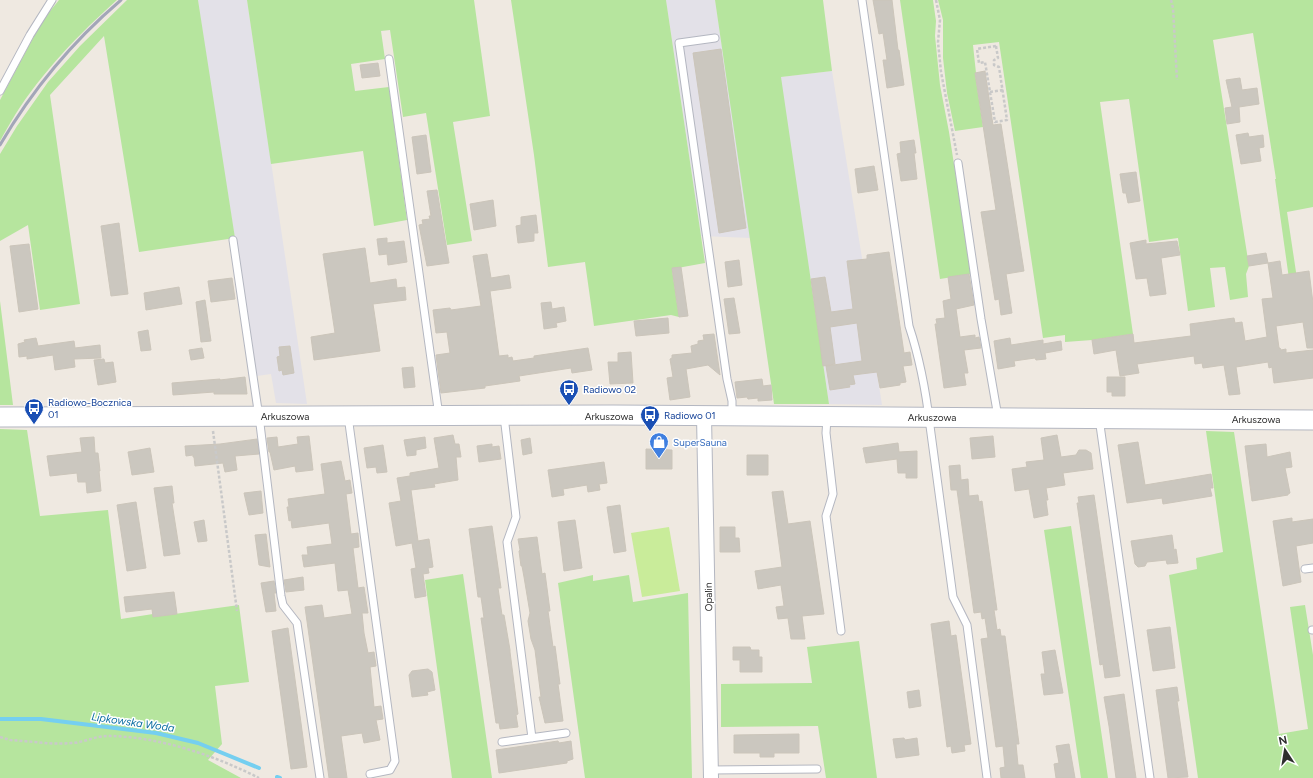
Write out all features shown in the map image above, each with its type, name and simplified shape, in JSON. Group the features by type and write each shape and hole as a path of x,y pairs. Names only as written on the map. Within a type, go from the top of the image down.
{"main road":[{"name":"Arkuszowa","path":"0,417 827,416 1313,420"}],"street":[{"name":"Opalin","path":"704,416 711,774"}],"lane":[{"path":"0,91 30,35 52,0"},
{"path":"862,0 909,326 918,354 928,403 953,597 967,625 987,778"},
{"path":"715,38 680,43 727,379 732,401 732,416"},
{"path":"389,59 439,416"},
{"path":"958,163 981,318 998,418"},
{"path":"233,240 259,416 281,596 283,605 297,623 320,778"},
{"path":"348,416 395,760 390,770 370,774"},
{"path":"504,416 516,517 507,542 532,738"},
{"path":"827,416 826,433 833,494 826,516 841,631"},
{"path":"1099,418 1150,778"},
{"path":"1305,569 1313,568"},
{"path":"502,742 566,733"},
{"path":"711,774 817,769"}],"path":[{"path":"936,0 940,20 938,42 941,72 958,163"},
{"path":"1171,0 1177,80"},
{"path":"996,46 998,58 994,60 994,65 999,67 1003,90 1007,120 995,122 985,62 979,63 977,49 996,46"},
{"path":"990,92 1003,90"},
{"path":"211,416 238,611"},
{"path":"0,737 10,740 71,743 105,736 140,739 173,745 202,754 244,770 259,778"}],"shaded area":[{"path":"198,0 247,0 307,404 276,403 271,374 257,376"},
{"path":"666,0 715,0 751,238 701,236"},
{"path":"832,71 862,258 882,405 829,404 780,77"}],"green space":[{"path":"59,0 117,0 89,26 49,68 13,118 0,141 0,100 42,21"},
{"path":"127,0 198,0 235,238 139,252 104,36 50,95 80,304 40,310 28,225 0,241 0,154 17,126 48,82 80,46"},
{"path":"247,0 474,0 490,116 453,122 472,241 447,245 426,113 403,117 390,30 381,31 385,59 351,64 355,91 389,87 407,220 374,226 363,151 271,164"},
{"path":"511,0 666,0 705,263 672,269 679,317 671,315 594,326 585,262 548,267 534,155"},
{"path":"715,0 823,0 832,71 781,77 829,404 774,404"},
{"path":"900,0 933,0 936,21 935,36 940,85 949,132 971,274 940,279"},
{"path":"938,0 1313,0 1313,207 1287,212 1299,292 1291,293 1276,179 1253,33 1213,40 1249,266 1246,274 1248,297 1230,300 1225,267 1210,268 1215,307 1188,311 1178,238 1149,242 1129,99 1100,102 1133,334 1065,342 1065,335 1043,338 999,42 973,45 975,73 983,127 955,131 947,93 943,58 943,20"},
{"path":"0,301 13,405 0,405"},
{"path":"0,429 27,430 40,516 108,510 121,619 153,614 153,617 239,605 249,682 215,686 222,744 208,760 241,778 0,778"},
{"path":"1206,431 1234,432 1279,734 1308,729 1290,607 1305,605 1313,655 1313,778 1198,778 1169,575 1197,569 1196,558 1223,552"},
{"path":"1071,526 1108,778 1081,778 1044,530"},
{"path":"669,527 680,591 642,597 631,533"},
{"path":"463,574 492,778 452,778 425,580"},
{"path":"593,575 593,581 629,575 633,602 688,593 692,778 585,778 558,583"},
{"path":"859,641 877,778 826,778 818,726 721,727 721,684 812,683 807,647"}],"building":[{"path":"873,0 892,0 904,85 887,88 883,60 887,60 883,33 879,34"},
{"path":"721,49 746,228 719,233 693,53"},
{"path":"378,63 380,76 362,78 360,65"},
{"path":"985,71 993,125 1001,124 1024,271 1006,274 1012,313 1001,315 999,299 995,300 981,212 996,210 975,73"},
{"path":"1240,78 1242,90 1257,88 1259,104 1239,107 1240,122 1227,124 1225,108 1232,107 1226,80"},
{"path":"1248,133 1249,137 1263,135 1264,147 1259,148 1261,161 1241,164 1236,135"},
{"path":"426,135 431,172 417,174 412,137"},
{"path":"914,140 917,179 901,181 897,154 901,153 900,142"},
{"path":"874,166 878,190 858,193 855,169"},
{"path":"1136,172 1140,201 1128,203 1126,193 1123,193 1120,174"},
{"path":"437,190 449,263 427,266 419,225 423,224 422,220 430,219 429,216 431,216 427,191"},
{"path":"493,200 496,226 474,230 470,204"},
{"path":"536,215 538,233 534,233 534,241 518,243 516,226 521,225 521,217"},
{"path":"119,223 128,294 111,296 101,226"},
{"path":"387,238 387,243 404,241 407,262 388,265 387,254 379,255 377,239"},
{"path":"1146,240 1146,244 1177,241 1180,255 1161,258 1166,294 1150,296 1147,278 1136,279 1130,243"},
{"path":"29,244 38,309 19,312 10,246"},
{"path":"365,248 370,283 396,279 397,288 405,287 406,300 373,304 380,351 314,360 311,337 335,333 323,254"},
{"path":"889,252 904,353 910,352 912,365 903,366 906,382 900,383 900,385 880,388 877,372 853,375 855,384 849,385 850,387 830,390 826,366 862,361 857,323 830,327 835,364 823,366 811,279 825,277 831,312 853,309 847,261 867,259 867,255"},
{"path":"1266,253 1268,263 1249,266 1247,256"},
{"path":"487,254 491,278 509,275 511,288 490,291 499,356 508,355 508,358 512,357 513,361 534,358 534,356 588,348 592,370 572,373 571,368 519,376 520,381 485,386 485,388 441,393 436,355 450,353 447,332 436,333 433,310 450,308 451,310 481,306 473,256"},
{"path":"739,260 742,285 728,287 725,262"},
{"path":"1280,261 1282,275 1309,271 1313,303 1313,348 1307,348 1303,322 1276,326 1279,348 1281,350 1286,349 1286,353 1313,350 1313,378 1274,383 1272,367 1269,368 1268,362 1236,367 1240,394 1229,395 1224,365 1203,368 1202,363 1195,364 1194,356 1137,364 1139,373 1120,376 1116,350 1094,354 1092,340 1133,334 1134,343 1191,336 1190,324 1234,318 1235,323 1242,322 1245,341 1267,337 1262,299 1273,298 1268,263"},
{"path":"681,267 688,316 679,317 672,268"},
{"path":"969,274 974,305 956,309 960,337 975,335 975,338 979,337 981,348 964,350 968,373 964,373 966,385 944,388 935,324 937,324 936,319 945,318 943,301 951,299 948,277"},
{"path":"232,278 235,299 211,302 208,281"},
{"path":"179,287 182,304 146,310 144,293"},
{"path":"734,298 740,333 729,334 724,299"},
{"path":"205,300 211,341 201,342 196,302"},
{"path":"551,302 552,309 564,307 566,321 556,323 557,327 544,329 541,303"},
{"path":"668,318 669,333 636,336 634,321"},
{"path":"148,330 151,350 141,351 138,332"},
{"path":"714,334 720,375 708,365 686,369 690,397 670,400 667,378 673,377 670,359 672,358 672,355 692,353 691,346 698,344 698,341 704,340 703,335"},
{"path":"36,338 38,346 74,341 75,348 100,345 101,358 74,359 75,367 55,370 53,355 27,359 27,356 19,357 18,344 25,342 24,340"},
{"path":"1010,338 1011,345 1043,340 1043,344 1061,341 1062,350 1045,353 1046,359 1036,360 1035,358 1014,361 1015,366 998,369 994,341"},
{"path":"290,346 294,373 283,375 282,370 279,371 277,357 280,356 279,347"},
{"path":"202,348 204,358 191,360 189,350"},
{"path":"631,352 633,383 610,384 608,362 618,362 618,353"},
{"path":"104,359 105,363 113,362 116,382 98,385 94,360"},
{"path":"413,367 415,387 404,388 402,368"},
{"path":"245,377 247,394 214,394 214,392 173,395 172,383"},
{"path":"1107,377 1125,377 1125,396 1112,396 1112,392 1107,392"},
{"path":"762,379 763,386 771,385 772,400 758,401 758,398 737,398 735,382"},
{"path":"453,435 455,444 459,444 461,457 456,457 458,480 434,484 435,487 411,490 418,541 429,539 433,567 428,568 429,573 423,574 426,596 415,598 411,569 416,568 412,543 396,546 389,503 401,501 397,478 410,476 410,473 439,468 434,438"},
{"path":"1057,435 1061,457 1076,455 1079,450 1086,450 1091,453 1093,469 1063,473 1065,485 1046,488 1048,515 1034,518 1029,489 1015,491 1012,469 1027,467 1026,462 1044,460 1041,438"},
{"path":"309,436 313,470 296,472 295,466 274,470 267,438 277,437 278,447 298,444 297,437"},
{"path":"993,436 995,457 972,459 970,438"},
{"path":"94,437 95,453 98,453 101,491 87,493 86,482 78,482 77,473 50,476 47,456 82,452 80,438"},
{"path":"425,437 426,448 416,450 416,455 407,456 404,440"},
{"path":"530,438 532,453 523,455 521,440"},
{"path":"257,439 259,454 235,456 237,470 225,472 223,463 195,466 193,455 186,456 185,446 220,444"},
{"path":"1138,442 1145,485 1211,474 1213,488 1210,488 1212,496 1163,504 1162,498 1127,503 1118,445"},
{"path":"898,443 899,452 917,451 917,478 906,478 906,473 898,473 897,459 866,463 863,448"},
{"path":"492,444 492,447 499,446 501,459 479,462 477,446"},
{"path":"1266,444 1267,457 1290,452 1292,467 1285,468 1290,493 1288,495 1252,501 1245,446"},
{"path":"383,445 387,472 377,473 376,467 367,468 364,448"},
{"path":"150,448 154,472 132,475 128,452"},
{"name":"SuperSauna","path":"646,449 672,450 672,469 646,469"},
{"path":"747,455 768,455 768,475 747,475"},
{"path":"341,461 345,481 350,480 352,493 346,494 351,534 358,533 359,547 353,548 358,588 364,587 368,613 362,613 364,633 368,653 374,652 376,666 370,667 374,707 381,706 383,719 376,720 380,740 364,743 362,733 341,736 347,778 329,778 305,607 322,605 324,618 352,614 348,590 338,591 335,563 304,567 302,555 308,555 307,547 332,544 329,523 292,528 291,520 289,521 287,507 289,507 288,499 325,494 321,464"},
{"path":"604,462 607,483 599,484 600,490 588,492 587,485 563,489 564,495 552,497 548,470"},
{"path":"960,465 961,480 968,479 969,496 978,495 979,502 982,501 997,610 994,610 997,630 1000,629 1001,636 1005,636 1019,744 1016,744 1018,765 1023,765 1025,778 1001,778 1000,768 1005,767 1003,746 996,747 981,639 988,638 985,618 982,619 981,612 974,613 957,490 951,490 949,466"},
{"path":"172,486 174,503 172,503 180,554 164,556 154,488"},
{"path":"261,491 263,513 249,515 244,493"},
{"path":"783,491 788,524 810,521 824,614 802,616 805,639 791,639 788,618 778,619 776,607 784,606 781,585 758,589 755,571 782,567 772,492"},
{"path":"1094,495 1120,676 1105,678 1103,664 1100,665 1077,503 1079,503 1078,497"},
{"path":"136,502 146,568 127,571 117,505"},
{"path":"620,505 626,551 614,553 607,507"},
{"path":"1292,518 1292,522 1313,519 1313,543 1296,546 1301,582 1283,586 1273,521"},
{"path":"204,520 207,541 198,542 194,522"},
{"path":"575,520 582,568 564,571 558,522"},
{"path":"492,526 501,588 498,588 502,615 504,615 510,650 518,714 516,715 518,727 500,729 499,723 496,723 481,618 484,618 481,597 478,597 469,529"},
{"path":"720,527 735,527 735,538 739,538 740,552 720,552"},
{"path":"266,534 270,567 259,565 255,535"},
{"path":"1172,535 1178,563 1167,564 1166,560 1147,562 1145,566 1138,567 1135,564 1131,541"},
{"path":"537,537 542,574 545,573 550,611 548,611 553,647 555,646 563,721 545,723 539,697 541,697 535,650 531,639 528,621 530,613 521,566 518,539"},
{"path":"303,577 304,590 286,592 284,580"},
{"path":"274,581 276,611 266,612 261,583"},
{"path":"174,592 177,614 153,617 152,609 126,612 124,597"},
{"path":"949,621 951,636 956,635 971,744 964,745 965,751 952,753 951,746 947,747 931,624"},
{"path":"1170,627 1175,668 1153,671 1147,630"},
{"path":"288,628 307,767 291,769 272,631"},
{"path":"733,647 750,647 751,650 759,650 759,657 762,657 762,672 740,672 740,660 733,660"},
{"path":"1055,650 1063,693 1044,695 1041,674 1045,674 1042,652"},
{"path":"428,669 432,672 435,690 427,692 428,695 412,697 409,675 412,671"},
{"path":"1177,687 1179,701 1177,701 1188,777 1168,778 1156,690"},
{"path":"919,690 921,706 909,708 907,692"},
{"path":"1124,694 1136,778 1116,778 1104,697"},
{"path":"799,734 799,753 774,753 774,757 760,757 760,753 734,753 734,735"},
{"path":"904,738 905,740 917,738 919,755 896,758 893,739"},
{"path":"558,741 559,743 571,741 573,759 567,761 567,763 499,773 496,750"},
{"path":"1069,744 1075,778 1056,778 1054,764 1059,763 1056,746"}],"waterway":[{"name":"Lipkowska Woda","path":"0,719 41,719 156,733 198,743 259,768"}],"railway":[{"path":"0,145 12,125 54,67 86,32 121,0"}],"place":[{"name":"Radiowo 02","path":"569,406"},
{"name":"Radiowo-Bocznica 01","path":"34,425"},
{"name":"Radiowo 01","path":"650,432"},
{"name":"SuperSauna","path":"659,459"}]}
